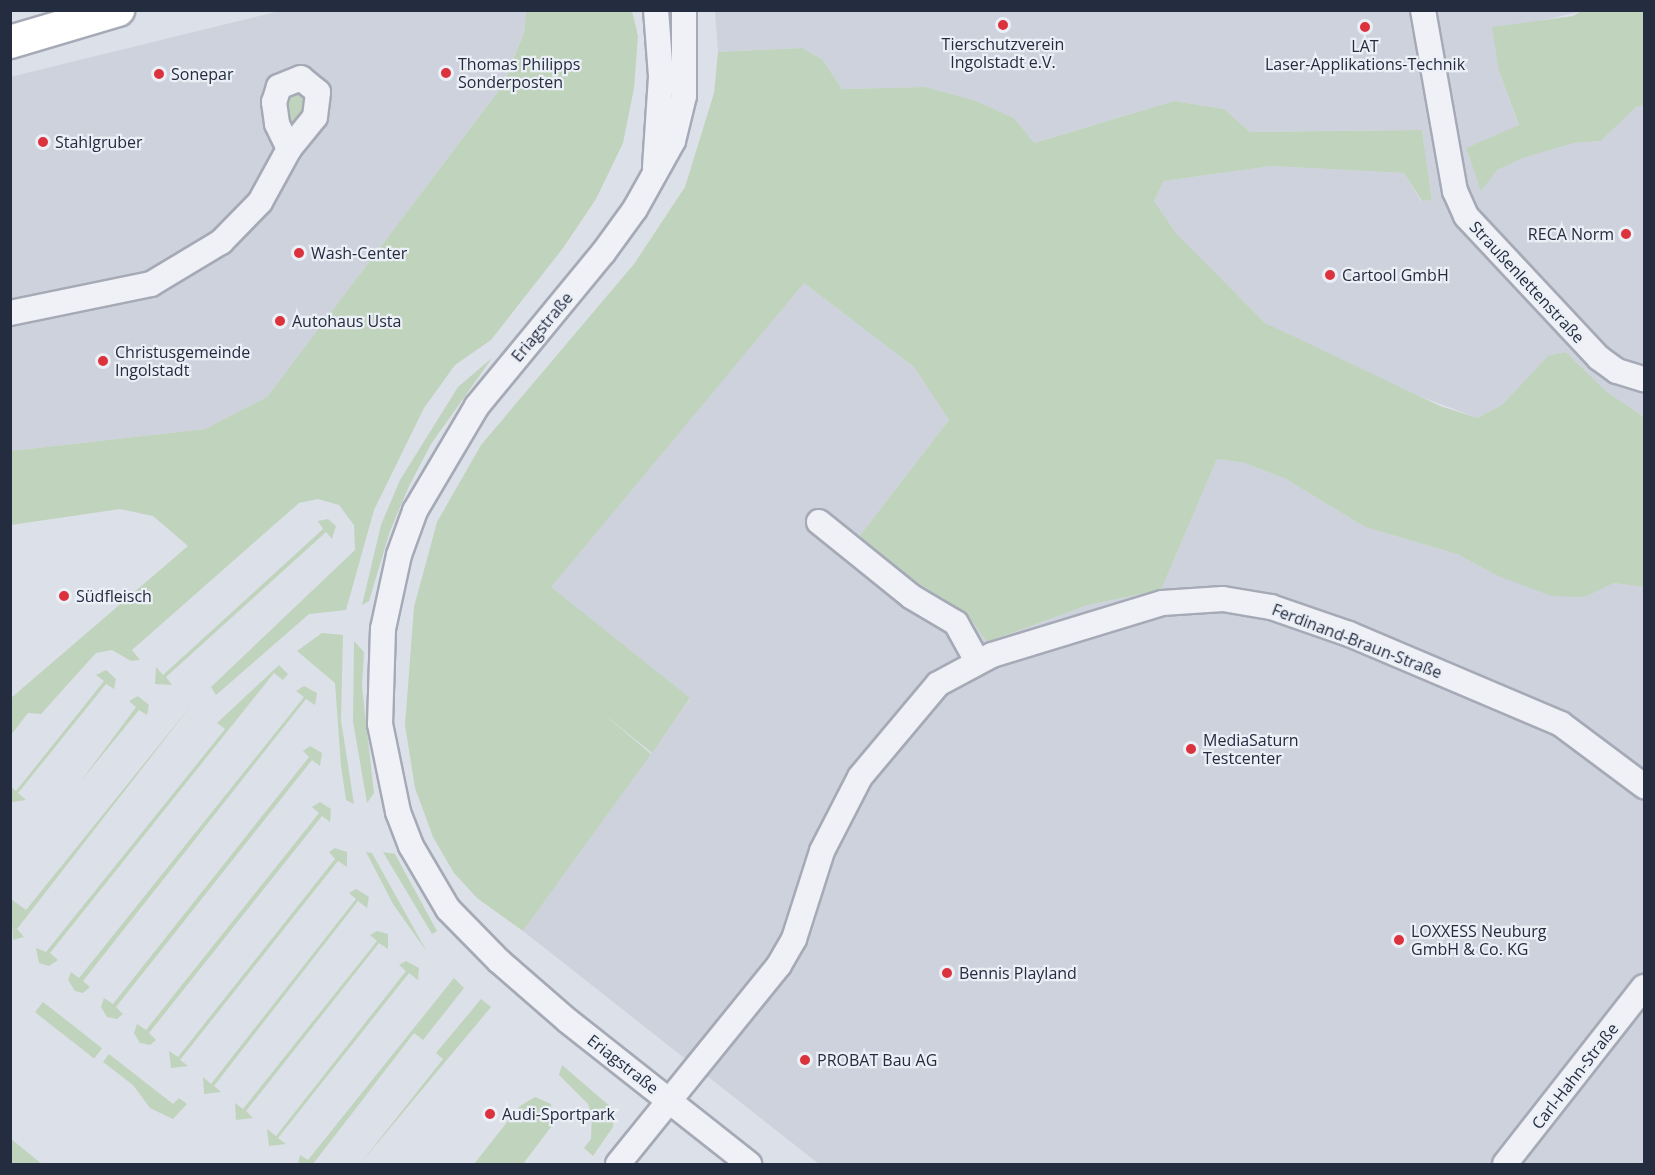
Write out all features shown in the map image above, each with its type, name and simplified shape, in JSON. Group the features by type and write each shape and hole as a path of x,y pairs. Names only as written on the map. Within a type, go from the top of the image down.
{"main road":[{"path":"10,42 118,10"}],"street":[{"name":"Eriagstraße","path":"654,175 661,76 656,10"},
{"name":"Eriagstraße","path":"684,10 684,96 673,141 654,175 603,253 477,406 430,479 399,555 383,628 380,724 386,767 411,846 431,884 499,961 749,1164"},
{"name":"Straußenlettenstraße","path":"1423,10 1455,192 1466,216 1599,358 1617,371 1644,379"},
{"path":"10,313 120,293 177,272 241,224 260,202 289,149"},
{"path":"819,522 912,597 956,622 977,661"},
{"name":"Ferdinand-Braun-Straße","path":"618,1164 757,996 794,939 822,851 860,777 938,684 977,661 1162,603 1223,599 1271,607 1349,634 1562,724 1644,786"},
{"name":"Carl-Hahn-Straße","path":"1505,1164 1644,987"}],"shaded area":[{"path":"280,11 526,11 524,31 503,85 267,397 205,429 11,451 10,77"},
{"path":"715,11 1583,11 1535,22 1499,71 1519,126 1466,148 1481,190 1496,170 1523,158 1574,143 1601,141 1636,107 1644,105 1644,417 1607,392 1566,352 1503,404 1478,418 1392,386 1265,323 1176,233 1154,201 1164,181 1271,166 1404,173 1421,201 1432,200 1422,130 1250,132 1224,109 1174,101 1033,143 1014,118 974,100 925,87 842,89 822,59 802,48 718,52"},
{"path":"804,283 914,367 949,420 858,538 892,567 966,613 987,642 1088,605 1161,590 1217,459 1245,463 1286,479 1365,527 1457,554 1498,576 1585,597 1614,583 1644,587 1644,1164 819,1164 523,931 690,699 550,587"}],"green space":[{"path":"1583,10 1644,11 1644,105 1636,107 1601,141 1574,143 1523,158 1497,170 1481,191 1466,148 1519,125 1499,71 1492,27 1573,16"},
{"path":"526,11 632,11 638,36 634,88 623,143 596,199 563,248 491,340 455,365 424,408 374,510 346,610 309,614 216,695 211,687 355,550 354,525 339,505 318,499 299,503 132,650 140,660 131,661 112,650 96,653 41,714 28,713 11,735 11,698 188,546 153,516 120,509 11,525 11,451 205,429 267,397 503,85 524,32"},
{"path":"802,48 822,59 842,89 925,87 974,100 1014,118 1034,143 1174,101 1224,109 1250,132 1422,130 1432,200 1422,201 1404,173 1271,166 1164,181 1154,201 1176,233 1265,323 1440,406 1478,418 1503,404 1548,356 1566,352 1607,392 1644,417 1644,587 1614,583 1585,597 1552,596 1498,576 1457,554 1365,527 1286,479 1245,463 1217,459 1161,590 1088,605 987,642 966,613 892,567 858,538 949,420 914,367 804,283 551,587 690,698 652,753 600,711 651,754 523,931 477,898 454,873 433,837 415,788 405,725 414,607 437,522 481,445 634,264 685,187 714,93 718,52"},
{"path":"296,90 304,92 309,107 296,123 290,121 286,104"},
{"path":"492,358 431,444 409,486 390,531 369,601 362,605 381,525 400,480 458,387"},
{"path":"328,519 336,526 332,539 326,532 166,677 172,685 155,684 156,667 163,675 323,529 318,521"},
{"path":"322,633 343,635 341,720 354,804 346,800 335,683 297,651"},
{"path":"354,641 364,652 362,687 374,793 367,803 353,721"},
{"path":"279,665 288,674 283,680 274,673 50,953 58,960 49,966 39,963 36,948 46,952 225,729 217,723"},
{"path":"106,670 116,679 114,689 106,684 18,793 26,800 11,802 11,787 16,791 104,681 96,675"},
{"path":"304,686 317,693 315,705 306,699 83,981 90,987 83,993 75,991 68,980 71,972 79,978 304,697 296,691"},
{"path":"138,696 149,705 147,715 139,710 81,781 136,707 129,701"},
{"path":"193,703 17,929 24,937 13,940 11,899 26,910"},
{"path":"310,746 322,753 320,766 312,760 116,1007 123,1014 117,1019 107,1017 101,1007 104,998 113,1004 309,757 303,751"},
{"path":"320,802 331,809 330,822 322,816 149,1033 156,1040 150,1045 140,1043 134,1033 137,1024 146,1030 319,813 312,807"},
{"path":"335,848 347,852 347,867 338,861 180,1060 188,1066 171,1068 169,1051 178,1057 335,859 329,852"},
{"path":"366,852 372,853 427,952 393,904"},
{"path":"383,852 395,854 437,931 432,934"},
{"path":"356,889 369,897 367,908 358,901 214,1086 221,1092 204,1094 203,1077 211,1084 356,899 349,893"},
{"path":"377,931 388,934 388,949 379,943 246,1111 253,1118 236,1120 235,1103 243,1109 377,941 370,935"},
{"path":"406,961 419,968 418,980 409,973 278,1138 286,1144 269,1146 267,1129 276,1136 406,971 399,965"},
{"path":"454,978 464,988 423,1040 414,1033 313,1164 298,1164 300,1155 308,1160"},
{"path":"481,999 491,1007 360,1164 443,1059 436,1053"},
{"path":"43,1002 102,1048 94,1058 35,1012"},
{"path":"109,1054 173,1104 179,1098 187,1104 173,1119 150,1108 133,1085 103,1062"},
{"path":"562,1065 612,1108 613,1127 593,1156 584,1148 591,1139 592,1116 588,1104 559,1075"},
{"path":"535,1097 551,1104 554,1123 523,1164 474,1164 520,1106"},
{"path":"11,1139 42,1164 11,1164"}],"place":[{"name":"Tierschutzverein Ingolstadt e.V.","path":"1003,25"},
{"name":"LAT Laser-Applikations-Technik","path":"1365,27"},
{"name":"Thomas Philipps Sonderposten","path":"446,73"},
{"name":"Sonepar","path":"159,74"},
{"name":"Stahlgruber","path":"43,142"},
{"name":"RECA Norm","path":"1626,234"},
{"name":"Wash-Center","path":"299,253"},
{"name":"Cartool GmbH","path":"1330,275"},
{"name":"Autohaus Usta","path":"280,321"},
{"name":"Christusgemeinde Ingolstadt","path":"103,361"},
{"name":"Südfleisch","path":"64,596"},
{"name":"MediaSaturn Testcenter","path":"1191,749"},
{"name":"LOXXESS Neuburg GmbH & Co. KG","path":"1399,940"},
{"name":"Bennis Playland","path":"947,973"},
{"name":"PROBAT Bau AG","path":"805,1060"},
{"name":"Audi-Sportpark","path":"490,1114"}]}
